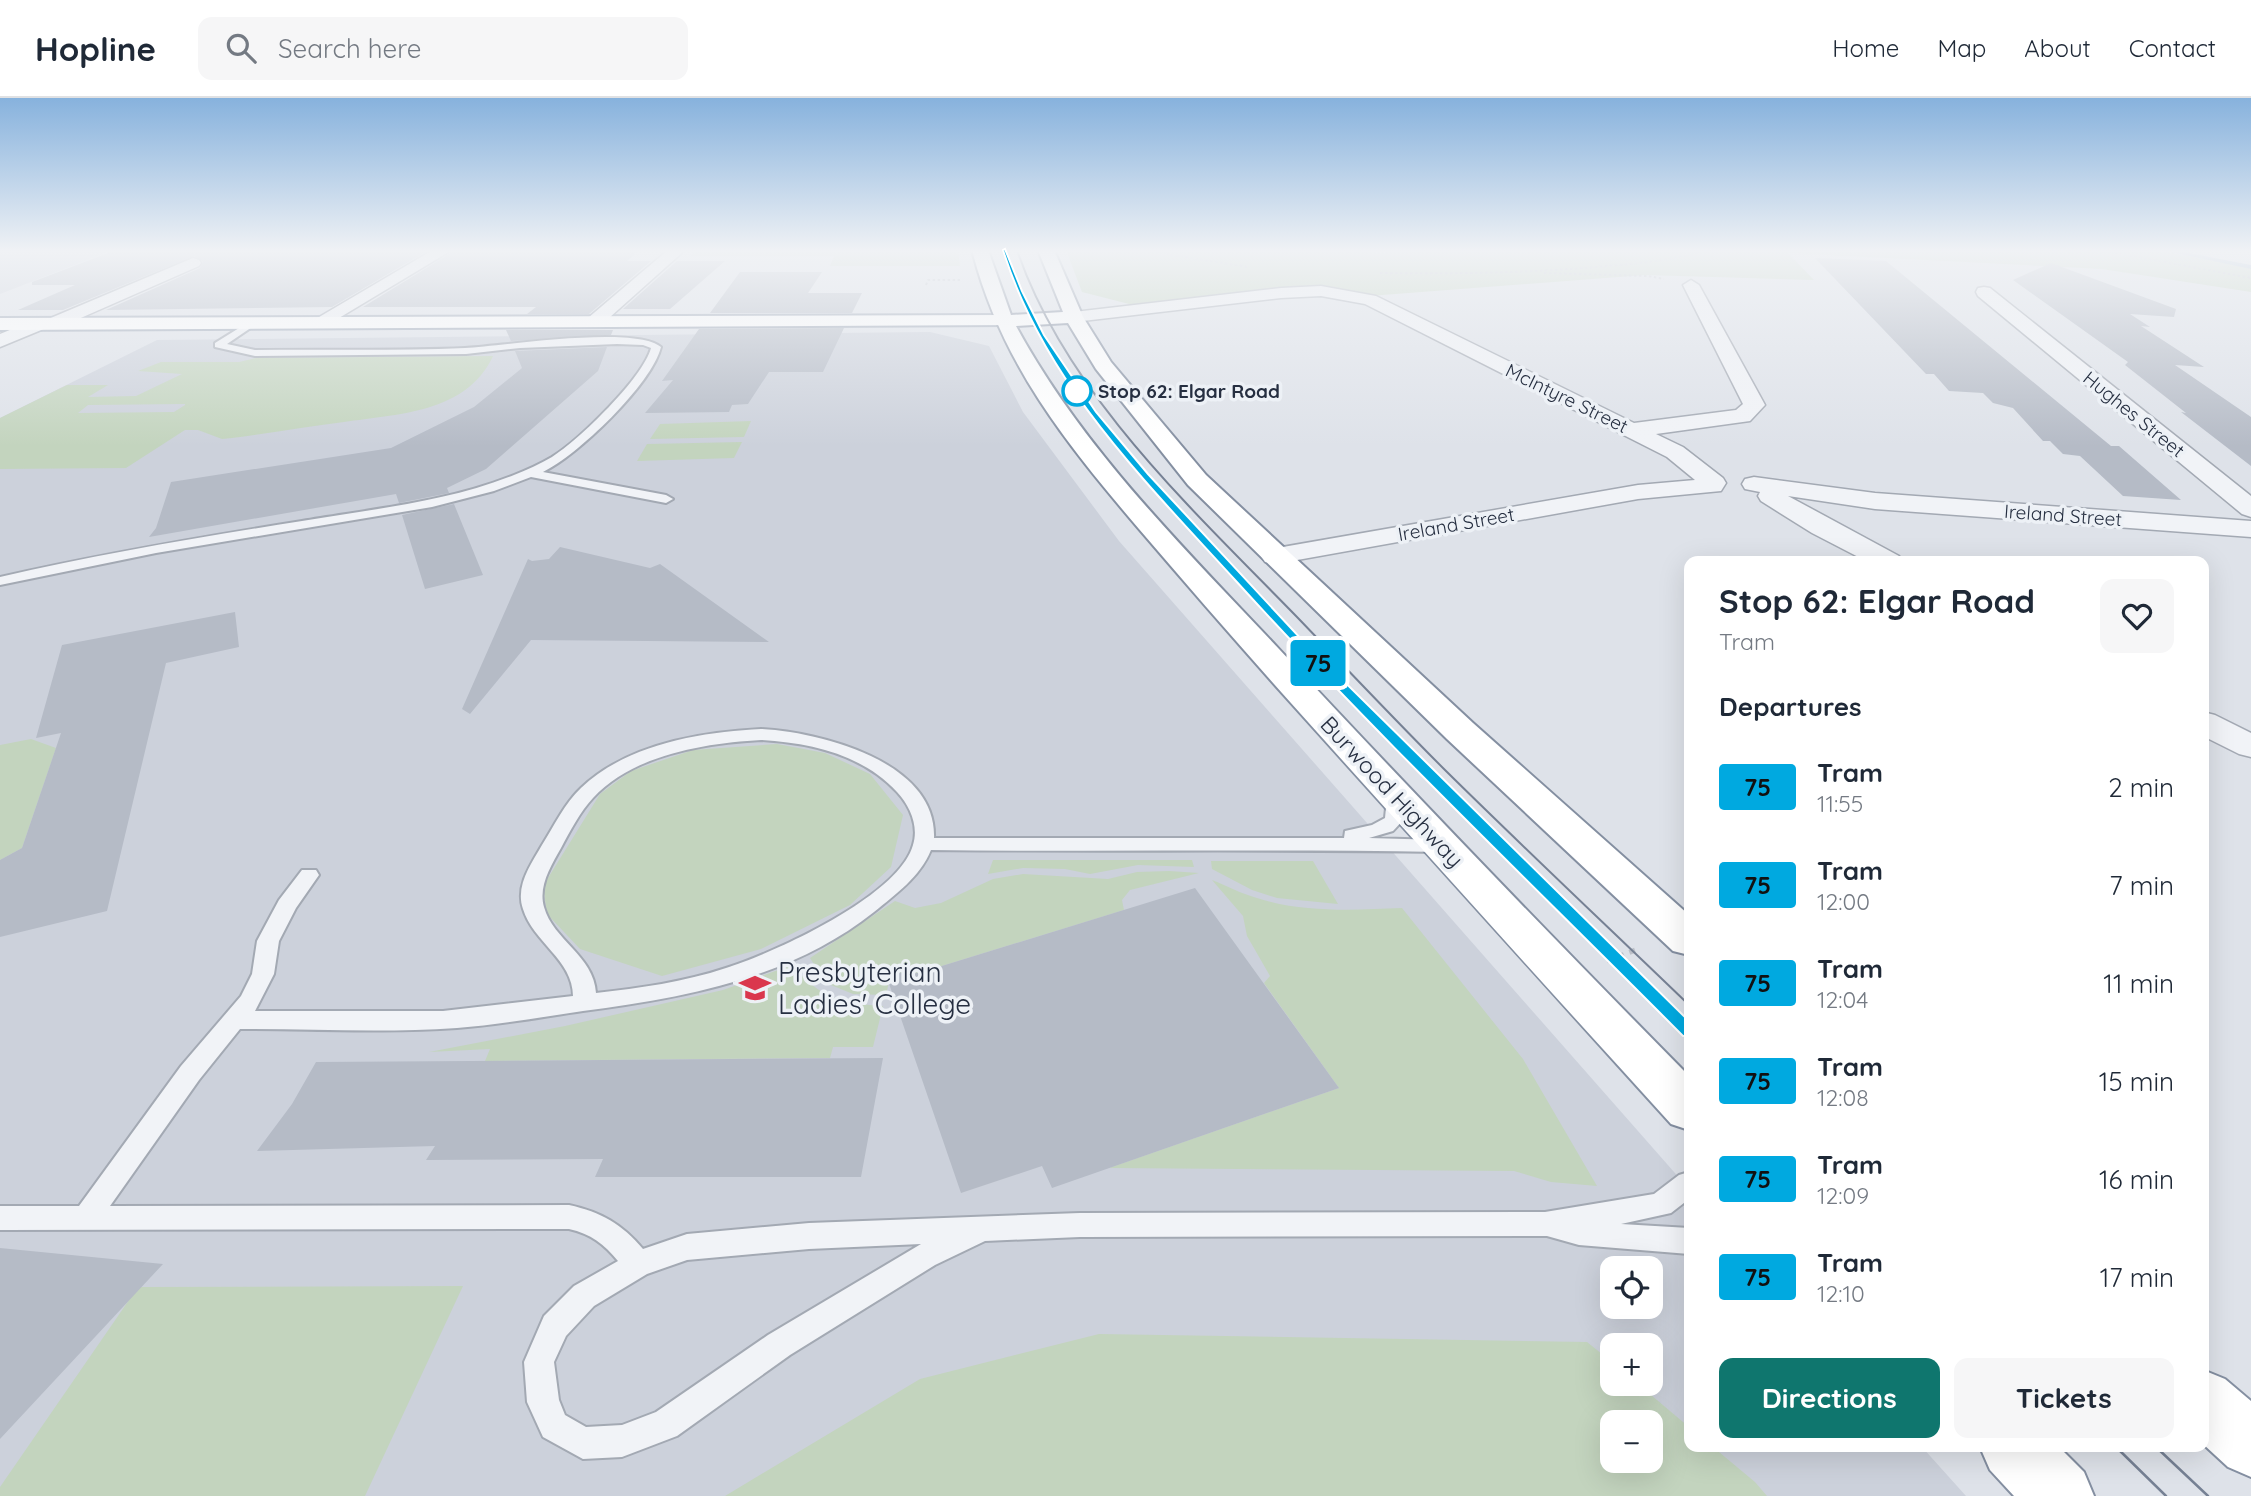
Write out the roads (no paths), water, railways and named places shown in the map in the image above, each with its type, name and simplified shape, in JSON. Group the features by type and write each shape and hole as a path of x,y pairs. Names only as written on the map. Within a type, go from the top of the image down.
{"main road":[{"path":"0,324 917,321 977,315"},
{"name":"Burwood Highway","path":"1002,315 1050,401 1103,470 1440,846 1684,1104"},
{"path":"1042,315 1074,317 1103,365 1156,433 1198,480 1275,556 1684,935"},
{"path":"2209,1406 2251,1444"},
{"path":"2018,1452 2060,1496"}],"street":[{"path":"0,341 67,315"},
{"path":"318,323 332,315"},
{"path":"594,322 602,315"},
{"name":"McIntyre Street","path":"1074,317 1087,315"},
{"name":"McIntyre Street","path":"1396,315 1683,457 1718,486"},
{"path":"1631,430 1742,416 1754,405 1706,315"},
{"name":"Hughes Street","path":"2013,315 2251,509"},
{"path":"1637,492 1678,471 1683,457"},
{"name":"Ireland Street","path":"1275,556 1637,492 1718,486 1735,500 1762,494 2251,529"},
{"path":"1762,494 1877,556"},
{"name":"Ireland Street","path":"1762,494 1833,501 1875,501"},
{"path":"1821,527 1814,511 1819,505 1833,501"},
{"path":"2209,725 2251,747"}],"lane":[{"path":"0,581 169,548 421,505 457,497 529,473 561,457 588,435 637,381 656,352 653,344 617,341 520,345 466,351 255,352 219,345 252,323"},
{"path":"529,473 666,499"},
{"path":"234,1020 446,1020 584,1003 676,990 760,965 801,946 869,905 904,877 919,857 924,844 924,826 916,805 901,783 878,767 825,743 787,736 720,738 660,752 607,777 583,797 533,881 531,904 541,925 578,970 584,985 584,1003"},
{"path":"1302,843 1384,828 1396,820 1400,811 1397,798"},
{"path":"924,844 1160,846 1302,843 1440,846"},
{"path":"85,1219 190,1073 250,1001 263,974 268,942 287,905 309,875"},
{"path":"982,1229 925,1256 779,1345 666,1425 622,1441 583,1443 554,1426 543,1402 539,1362 555,1326 584,1296 638,1264 687,1247 809,1236 1080,1225 1545,1224 1661,1205 1684,1187"},
{"path":"0,1218 569,1217 593,1222 611,1232 638,1264"},
{"path":"1545,1224 1579,1233 1684,1241"}],"tram line":[{"name":"75","path":"1029,315 1073,385 1116,443 1212,552 1439,785 1684,1027"},
{"path":"1031,315 1040,335 1093,413 1145,476 1299,643 1684,1026"},
{"path":"1046,315 1067,353 1100,401 1136,447 1216,535 1445,770 1684,1000"},
{"path":"2121,1452 2166,1496"},
{"path":"2161,1452 2208,1496"}],"place":[{"name":"Stop 62: Elgar Road","path":"1077,391"},
{"name":"Presbyterian Ladies' College","path":"755,988"}]}
